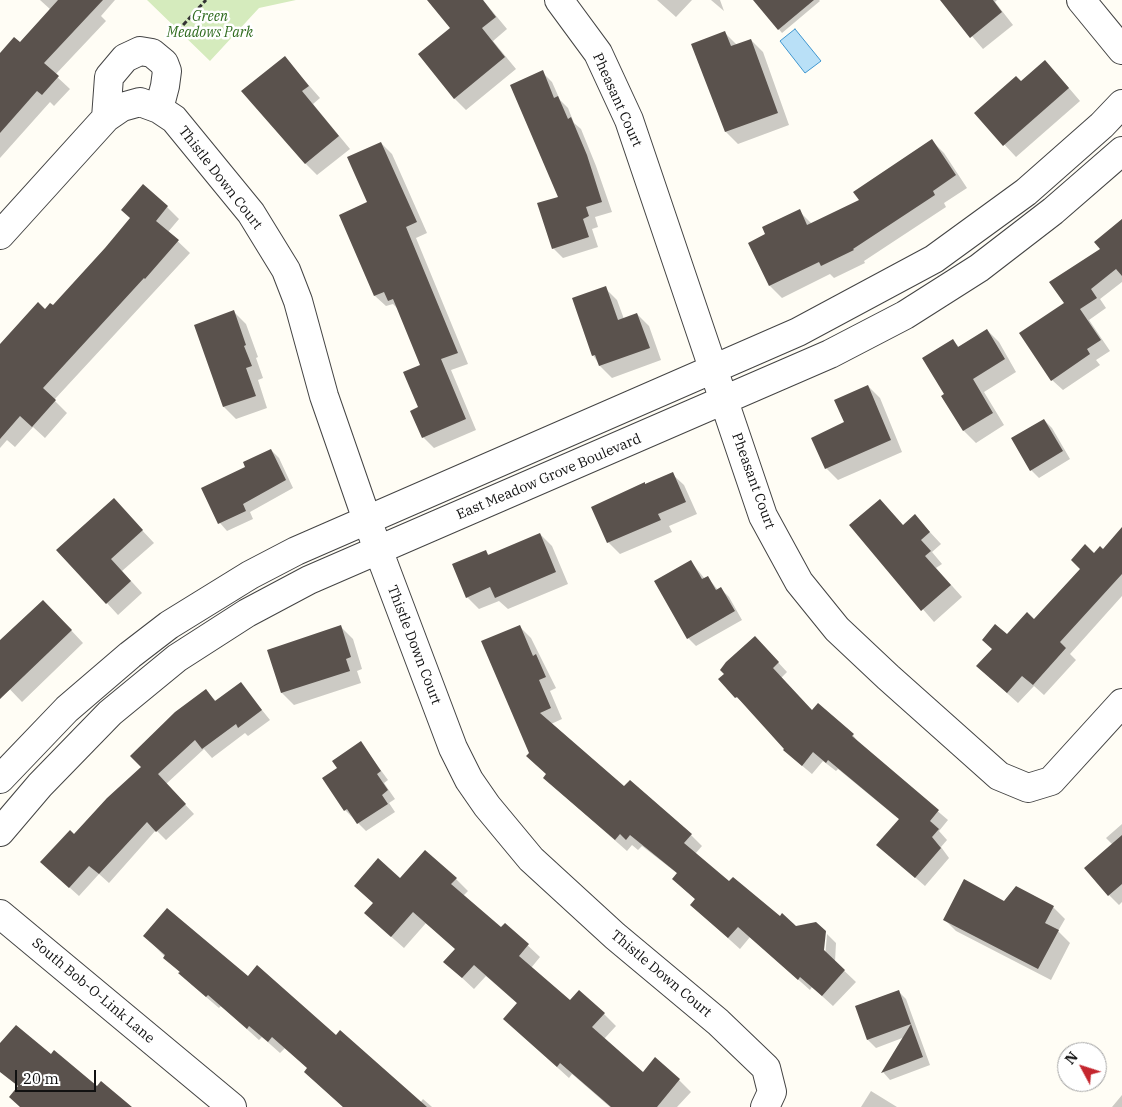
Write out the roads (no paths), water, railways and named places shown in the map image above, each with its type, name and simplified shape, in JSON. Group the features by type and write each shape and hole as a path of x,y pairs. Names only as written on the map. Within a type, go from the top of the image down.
{"street":[{"name":"Pheasant Court","path":"560,0 598,53 629,120 762,516 799,582 837,629 999,776 1028,788 1051,781 1122,703"},
{"path":"1081,0 1122,50"},
{"path":"106,118 109,77 125,58 140,51 152,53 159,57 166,71 159,109"},
{"name":"Thistle Down Court","path":"0,235 106,118 122,107 140,102 159,109 174,119 251,213 286,270 298,301 324,396 378,551 453,748 469,780 487,806 531,859 615,936 718,1022 766,1068 772,1092 764,1107"},
{"path":"0,779 68,709 130,655 169,625 250,575 296,550 798,332 934,259 1026,192 1102,125 1122,104"},
{"name":"East Meadow Grove Boulevard","path":"0,832 40,786 110,714 177,658 246,613 309,580 724,402 830,354 905,315 979,268 1053,211 1122,151"},
{"name":"South Bob-O-Link Lane","path":"0,914 232,1107"}],"water":[{"path":"795,29 821,61 805,73 780,41"}],"park label":[{"name":"Green Meadows Park","path":"210,25"}]}
